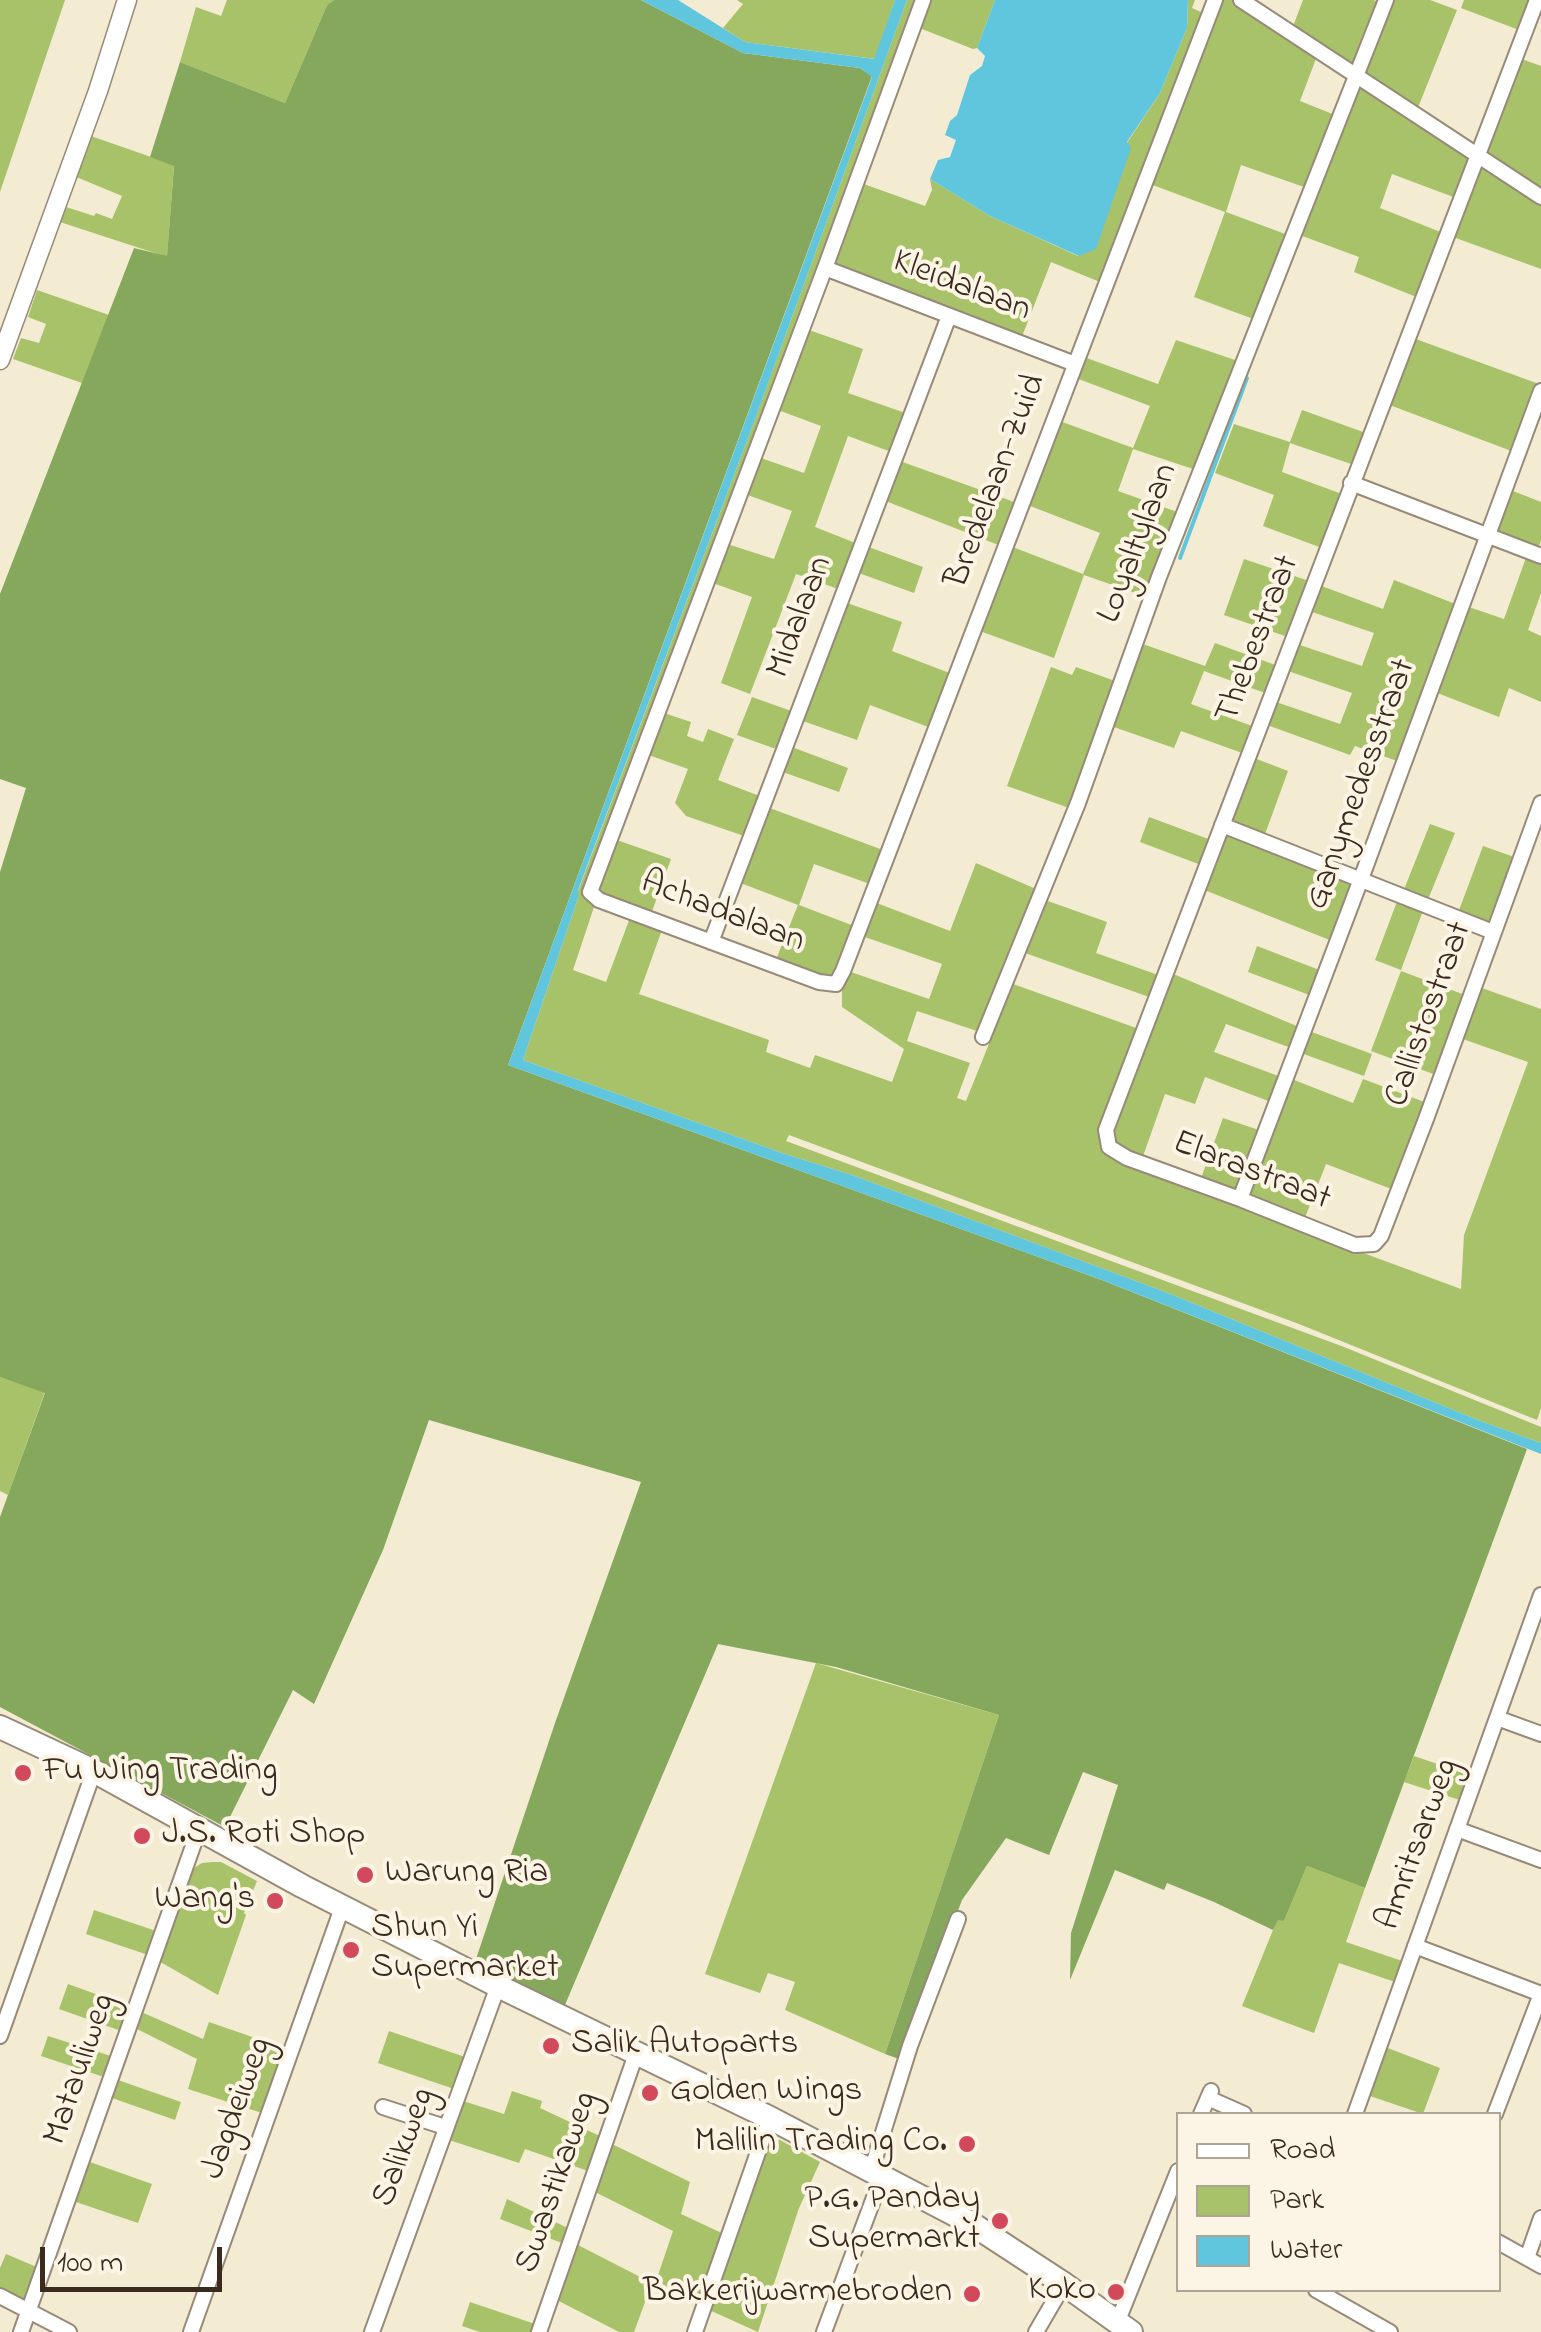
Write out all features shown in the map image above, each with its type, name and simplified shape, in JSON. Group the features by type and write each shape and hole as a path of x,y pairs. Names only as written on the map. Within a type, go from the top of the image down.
{"main road":[{"path":"0,1727 94,1771 302,1886 770,2118 969,2222 1124,2327"}],"street":[{"path":"0,360 127,0"},
{"path":"825,268 923,0"},
{"name":"Bredelaan-Zuid","path":"836,984 1215,0"},
{"path":"1241,0 1541,197"},
{"name":"Loyaltylaan","path":"984,1037 1078,803 1166,559 1386,0"},
{"name":"Thebestraat","path":"1110,1147 1106,1130 1536,0"},
{"name":"Kleidalaan","path":"825,268 1075,364"},
{"name":"Achadalaan","path":"825,268 590,892 599,900 819,982 836,984"},
{"name":"Midalaan","path":"712,942 949,316"},
{"name":"Ganymedesstraat","path":"1240,1199 1541,390"},
{"path":"1351,483 1541,556"},
{"name":"Callistostraat","path":"1374,1244 1381,1236 1541,804"},
{"path":"1222,825 1494,932"},
{"name":"Elarastraat","path":"1110,1147 1127,1158 1355,1245 1374,1244"},
{"name":"Amritsarweg","path":"1356,2112 1541,1595"},
{"path":"1497,1718 1541,1734"},
{"path":"0,2036 94,1771"},
{"name":"Matauliweg","path":"21,2332 199,1829"},
{"path":"1457,1829 1541,1860"},
{"name":"Jagdeiweg","path":"192,2332 343,1905"},
{"path":"824,2332 876,2174 910,2046 958,1918"},
{"path":"1416,1946 1541,1994 1496,2112"},
{"name":"Salikweg","path":"372,2332 498,1986"},
{"name":"Swastikaweg","path":"539,2332 636,2054"},
{"path":"1202,2112 1210,2094 1241,2112"},
{"path":"384,2107 445,2127"},
{"path":"695,2332 770,2118"},
{"path":"1124,2327 1176,2177"},
{"path":"1527,2258 1541,2218"},
{"path":"1501,2244 1541,2266"},
{"path":"1036,2332 1064,2284"},
{"path":"1320,2292 1390,2332"},
{"path":"0,2296 69,2332"}],"green space":[{"path":"0,0 65,0 0,192"},
{"path":"227,0 334,0 327,5 285,103 180,62 196,7 221,16"},
{"path":"334,0 641,0 743,53 860,68 872,76 508,1065 1102,1280 1527,1449 1365,1888 1307,1866 1284,1921 1278,1920 1273,1930 1167,1883 1164,1890 1115,1870 1070,1980 1071,1933 1118,1785 1083,1772 1049,1855 1006,1838 962,1900 902,2060 885,2054 999,1715 836,1667 718,1644 562,2012 474,1965 641,1482 429,1420 383,1550 314,1704 293,1690 225,1827 0,1707 0,1517 45,1393 0,1377 0,872 26,788 0,779 0,594 134,248 167,256 174,166 150,157 180,62 285,103 327,5"},
{"path":"737,0 895,0 875,59 745,42 723,28 743,4"},
{"path":"907,0 918,0 586,896 595,904 573,970 606,982 631,915 663,927 639,994 769,1040 766,1052 810,1068 815,1055 892,1082 904,1049 842,1007 842,985 848,971 929,999 942,964 862,936 874,902 950,931 976,863 1036,889 983,1033 917,1011 907,1041 970,1063 957,1098 966,1101 1013,984 1139,1029 1104,1147 1328,1240 1461,1289 1464,1235 1528,1062 1460,1038 1479,987 1541,1009 1541,1408 1537,1420 1299,1324 789,1135 786,1141 1344,1347 1541,1427 1541,1443 1168,1293 852,1175 523,1060 578,891"},
{"path":"927,0 995,0 977,48 917,27"},
{"path":"1188,0 1195,0 1192,8 1203,13 1100,282 1051,262 1021,339 830,265 861,183 925,206 932,190 930,179 990,216 1078,256 1127,143 1160,93 1187,28"},
{"path":"1232,0 1317,56 1300,101 1335,115 1307,188 1241,165 1226,212 1288,235 1256,320 1194,297 1225,212 1150,184 1220,1"},
{"path":"1303,0 1380,2 1354,64 1292,29"},
{"path":"1391,0 1430,0 1457,10 1417,110 1363,75"},
{"path":"1464,0 1530,0 1519,30 1461,8"},
{"path":"1519,58 1541,66 1541,192 1487,157 1484,150"},
{"path":"1365,86 1469,157 1456,198 1392,174 1380,208 1443,233 1419,298 1354,272 1359,257 1297,234 1354,90"},
{"path":"88,135 174,165 167,257 60,222 66,207 112,219 122,196 74,176"},
{"path":"1482,167 1541,203 1541,269 1453,237 1477,169"},
{"path":"37,290 109,315 82,383 13,359 21,338 39,343 46,324 28,317"},
{"path":"809,330 863,349 848,393 908,414 894,453 848,436 815,527 858,544 841,590 796,574 750,694 721,683 752,597 710,582 724,543 774,559 792,511 745,494 758,457 804,473 821,426 778,410"},
{"path":"1413,338 1539,384 1514,452 1387,404"},
{"path":"1176,340 1238,361 1196,470 1133,449 1118,491 1180,513 1147,597 1084,575 1054,658 977,630 1010,546 1083,574 1100,533 1025,504 1057,420 1133,448 1150,406 1076,378 1084,357 1158,384"},
{"path":"1302,410 1366,433 1354,465 1290,443 1282,472 1342,494 1322,548 1263,526 1274,495 1215,473 1234,424 1290,442"},
{"path":"897,460 1017,503 1001,546 883,500"},
{"path":"1508,489 1541,502 1541,541 1537,551 1498,529"},
{"path":"866,546 923,567 914,593 856,572"},
{"path":"1527,555 1541,560 1541,593 1528,630 1541,636 1541,702 1509,688 1499,717 1435,692 1466,606 1504,619"},
{"path":"1244,559 1309,581 1288,637 1224,615"},
{"path":"1394,580 1458,605 1400,762 1355,746 1350,755 1267,725 1276,702 1340,724 1352,693 1288,671 1297,644 1362,666 1374,633 1309,611 1319,585 1383,609"},
{"path":"844,602 902,622 892,651 952,674 931,728 870,705 857,740 800,720"},
{"path":"1140,643 1205,666 1215,643 1278,666 1268,694 1204,671 1191,704 1255,727 1245,754 1181,731 1174,748 1111,726"},
{"path":"1051,667 1072,675 1076,667 1118,682 1072,809 1007,786"},
{"path":"752,697 794,712 778,747 737,735"},
{"path":"661,712 691,722 687,736 703,742 708,729 734,739 718,780 762,797 747,837 686,816 675,803 688,769 646,754"},
{"path":"789,746 848,768 839,792 780,771"},
{"path":"1254,758 1288,771 1264,837 1235,823 1232,814"},
{"path":"767,807 883,850 870,884 814,864 799,905 854,926 837,970 825,979 775,962 798,905 738,882"},
{"path":"1149,817 1211,840 1201,865 1140,842"},
{"path":"1430,824 1455,833 1427,902 1403,892"},
{"path":"1230,832 1349,879 1354,886 1332,941 1202,889 1225,834"},
{"path":"614,839 671,859 651,914 605,898 598,890"},
{"path":"1483,846 1517,858 1492,921 1488,922 1458,913"},
{"path":"1398,899 1424,908 1401,970 1375,960"},
{"path":"1045,900 1107,922 1096,953 1161,976 1152,998 1025,953"},
{"path":"1257,946 1322,971 1312,996 1248,972"},
{"path":"1401,971 1465,995 1436,1075 1371,1051"},
{"path":"1171,973 1299,1027 1291,1048 1226,1024 1214,1052 1281,1077 1271,1102 1205,1077 1195,1104 1165,1094 1142,1159 1115,1146 1111,1136"},
{"path":"1309,1031 1372,1054 1364,1076 1301,1053"},
{"path":"1289,1078 1353,1103 1363,1079 1427,1103 1394,1190 1326,1164 1304,1220 1250,1197 1248,1192"},
{"path":"1223,1118 1262,1131 1239,1186 1230,1189 1200,1181"},
{"path":"0,1377 45,1392 8,1495 0,1491"},
{"path":"816,1663 999,1715 885,2054 785,2010 795,1982 768,1973 760,1993 705,1974"},
{"path":"1414,1756 1478,1778 1469,1803 1404,1782"},
{"path":"221,1862 257,1881 218,1995 157,1960 194,1868 202,1863"},
{"path":"1307,1866 1365,1888 1346,1942 1408,1963 1401,1984 1339,1963 1314,2033 1242,2006 1278,1919 1284,1921"},
{"path":"94,1910 159,1932 151,1956 86,1934"},
{"path":"68,1984 132,2007 124,2032 59,2009"},
{"path":"139,2011 203,2039 209,2022 287,2049 265,2114 188,2089 197,2059 133,2027"},
{"path":"389,2031 465,2057 454,2089 378,2063"},
{"path":"48,2036 114,2057 107,2078 41,2056"},
{"path":"1385,2047 1440,2068 1424,2112 1367,2095"},
{"path":"115,2079 181,2102 175,2120 109,2097"},
{"path":"512,2091 542,2101 540,2108 604,2138 591,2172 525,2149 519,2163 446,2139 460,2100 504,2114"},
{"path":"771,2139 820,2162 799,2208 758,2332 707,2309"},
{"path":"610,2143 690,2182 681,2214 726,2235 702,2304 656,2281 673,2231 593,2191"},
{"path":"87,2161 152,2184 138,2223 73,2201"},
{"path":"507,2199 572,2230 567,2245 500,2219"},
{"path":"576,2244 652,2283 634,2332 619,2332 555,2299"},
{"path":"6,2254 39,2268 23,2302 0,2292 0,2268"},
{"path":"470,2302 538,2325 536,2332 480,2332 462,2326"}],"water":[{"path":"641,0 678,0 745,42 874,59 895,0 907,0 578,890 523,1060 852,1175 1168,1293 1541,1443 1541,1454 1102,1280 508,1065 872,77 860,68 743,53"},
{"path":"995,0 1188,0 1187,28 1160,93 1127,142 1131,148 1096,249 1079,256 990,216 930,179 938,160 950,157 956,140 945,135 957,115 970,75 982,66 985,56 977,48"}],"waterway":[{"path":"1180,558 1247,378"}],"place":[{"name":"Fu Wing Trading","path":"23,1773"},
{"name":"J.S. Roti Shop","path":"142,1836"},
{"name":"Warung Ria","path":"365,1875"},
{"name":"Wang's","path":"275,1901"},
{"name":"Shun Yi Supermarket","path":"351,1950"},
{"name":"Salik Autoparts","path":"551,2046"},
{"name":"Golden Wings","path":"650,2093"},
{"name":"Malilin Trading Co.","path":"967,2144"},
{"name":"P.G. Panday Supermarkt","path":"1000,2221"},
{"name":"Koko","path":"1116,2292"},
{"name":"Bakkerijwarmebroden","path":"972,2294"}]}
